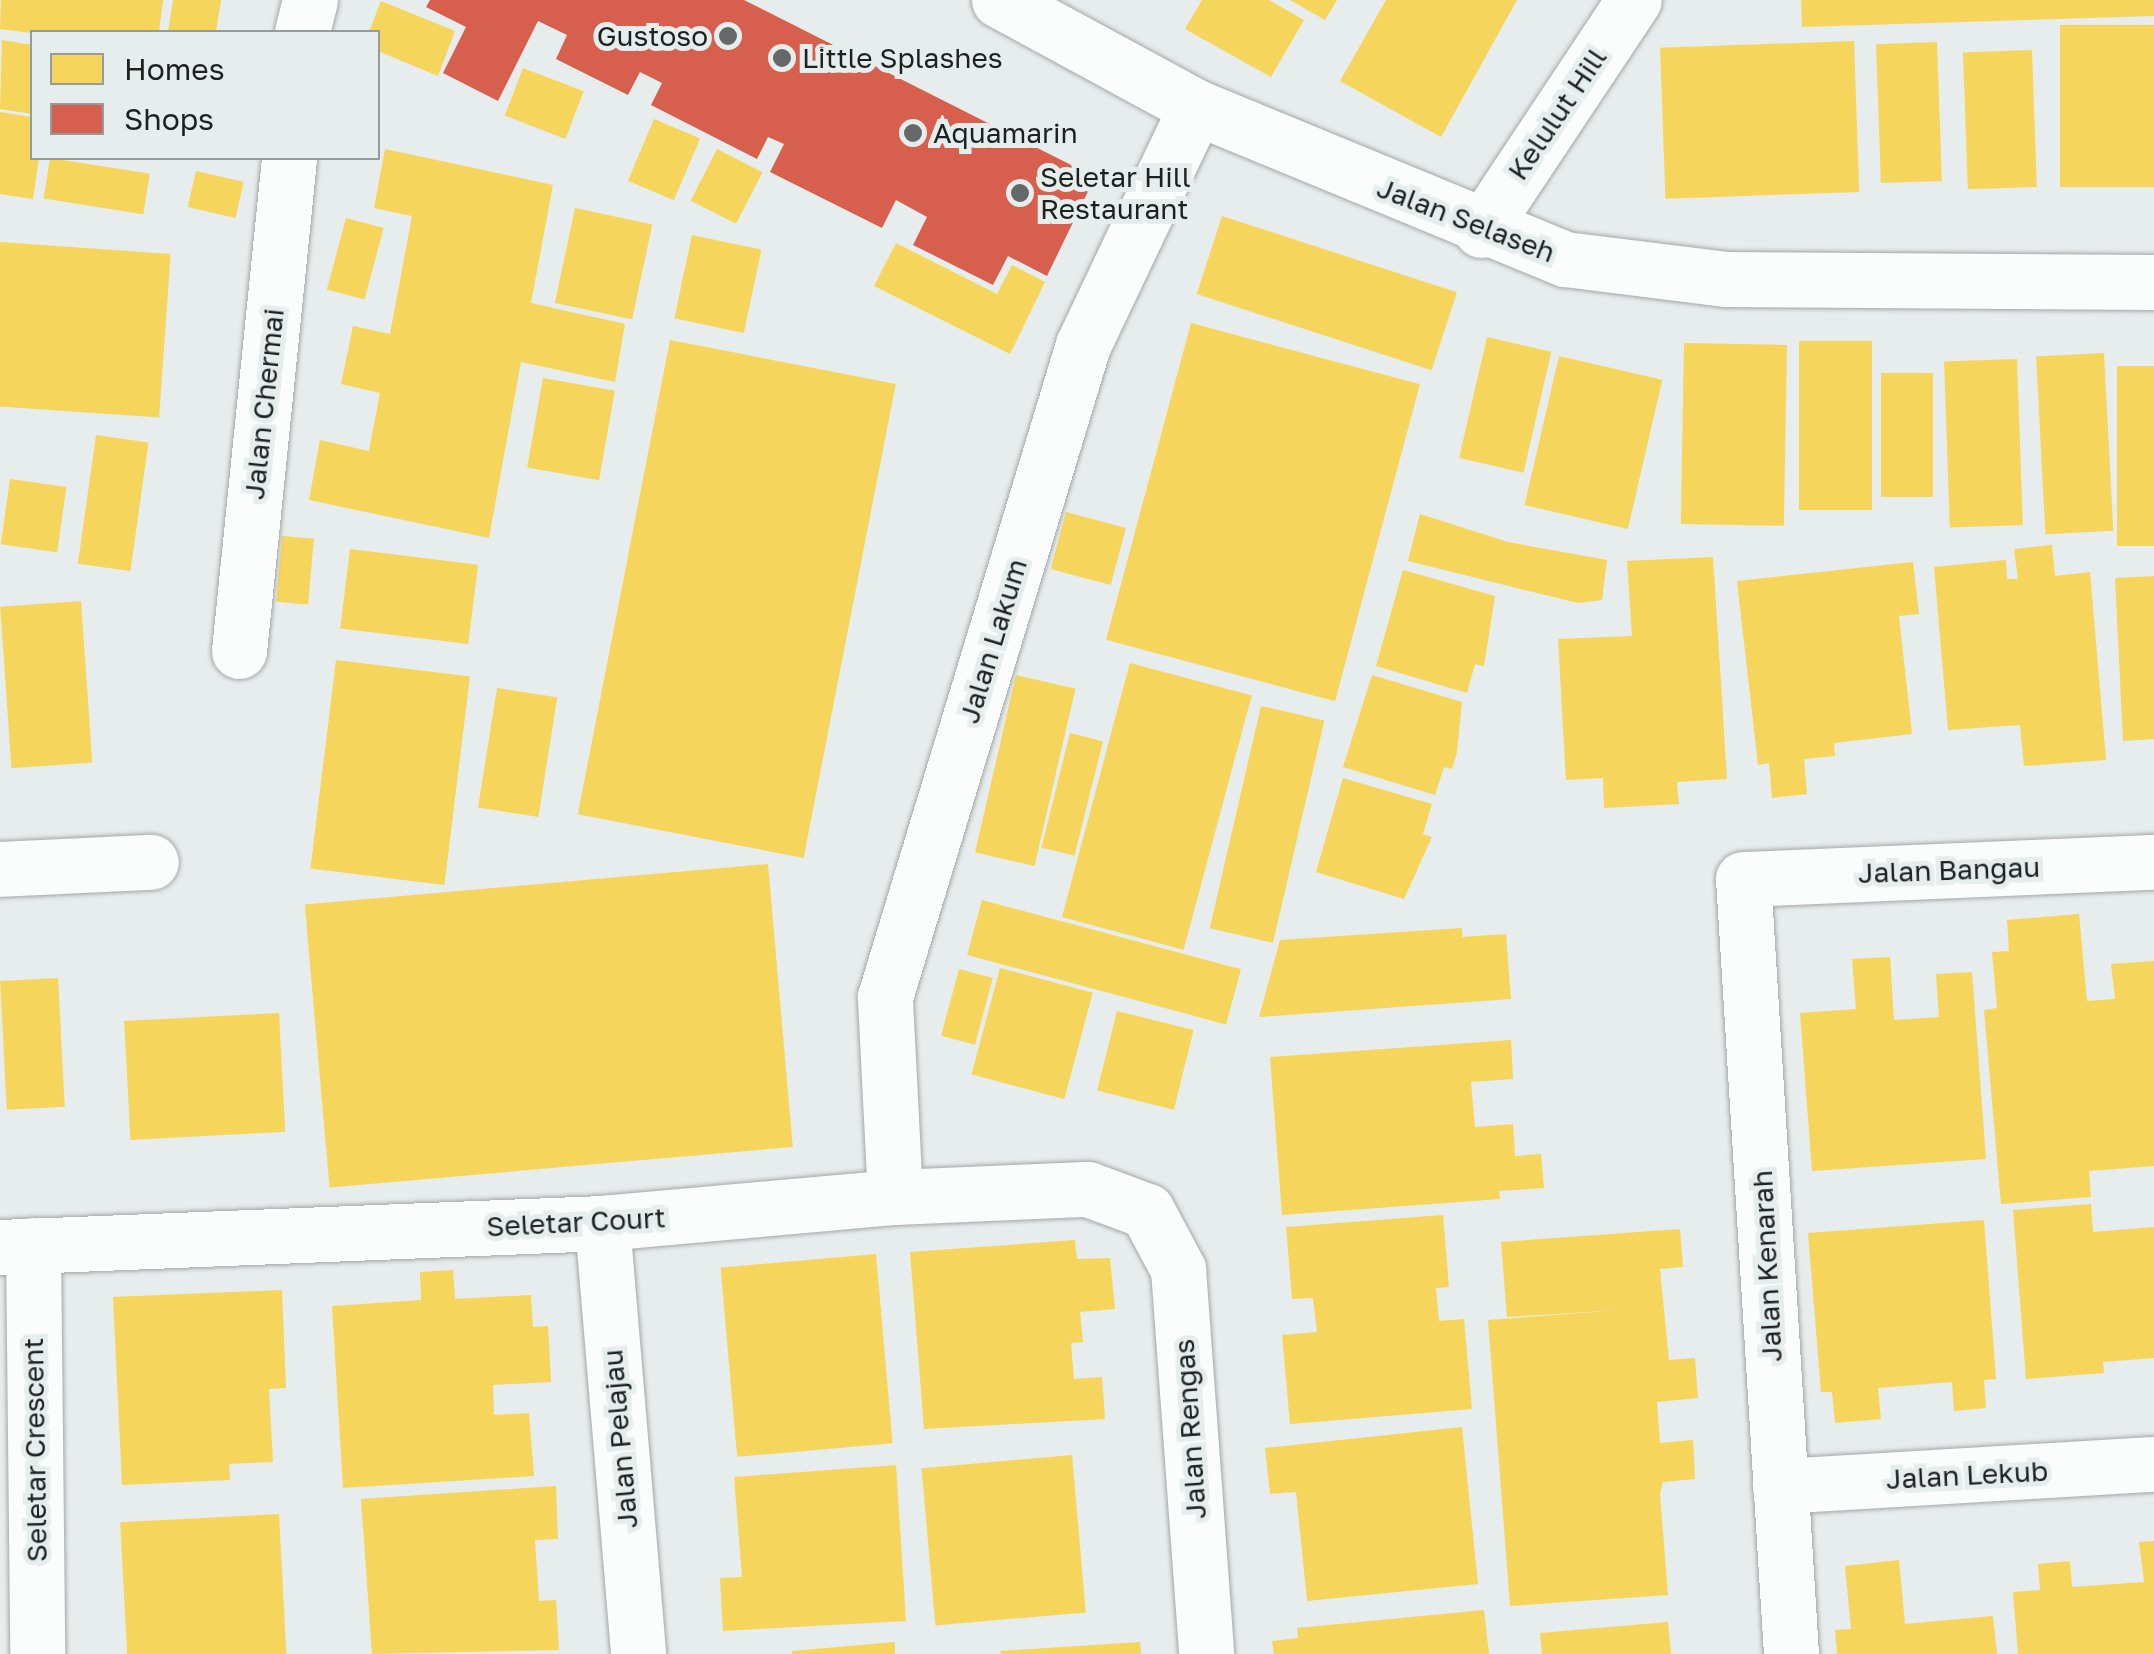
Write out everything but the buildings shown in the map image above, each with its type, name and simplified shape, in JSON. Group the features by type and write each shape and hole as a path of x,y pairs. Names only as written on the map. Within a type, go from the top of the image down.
{"street":[{"path":"302,30 310,0"},
{"name":"Jalan Selaseh","path":"999,0 1196,107 1481,230 1565,259 1725,278 2154,282"},
{"name":"Kelulut Hill","path":"1481,230 1634,0"},
{"name":"Jalan Lakum","path":"895,1197 886,997 1083,345 1196,107"},
{"name":"Jalan Chermai","path":"238,652 289,160"},
{"path":"0,870 151,862"},
{"name":"Jalan Bangau","path":"1743,879 2154,862"},
{"name":"Jalan Kenarah","path":"1743,879 1791,1654"},
{"name":"Seletar Court","path":"17,1246 602,1223 895,1197 1088,1189 1147,1211"},
{"name":"Jalan Rengas","path":"1147,1211 1178,1269 1206,1654"},
{"name":"Jalan Pelajau","path":"602,1223 638,1654"},
{"name":"Seletar Crescent","path":"17,1246 37,1654"},
{"name":"Jalan Lekub","path":"1780,1486 2154,1464"}],"place":[{"name":"Gustoso","path":"728,36"},
{"name":"Little Splashes","path":"782,58"},
{"name":"Aquamarin","path":"913,133"},
{"name":"Seletar Hill Restaurant","path":"1020,193"}]}
